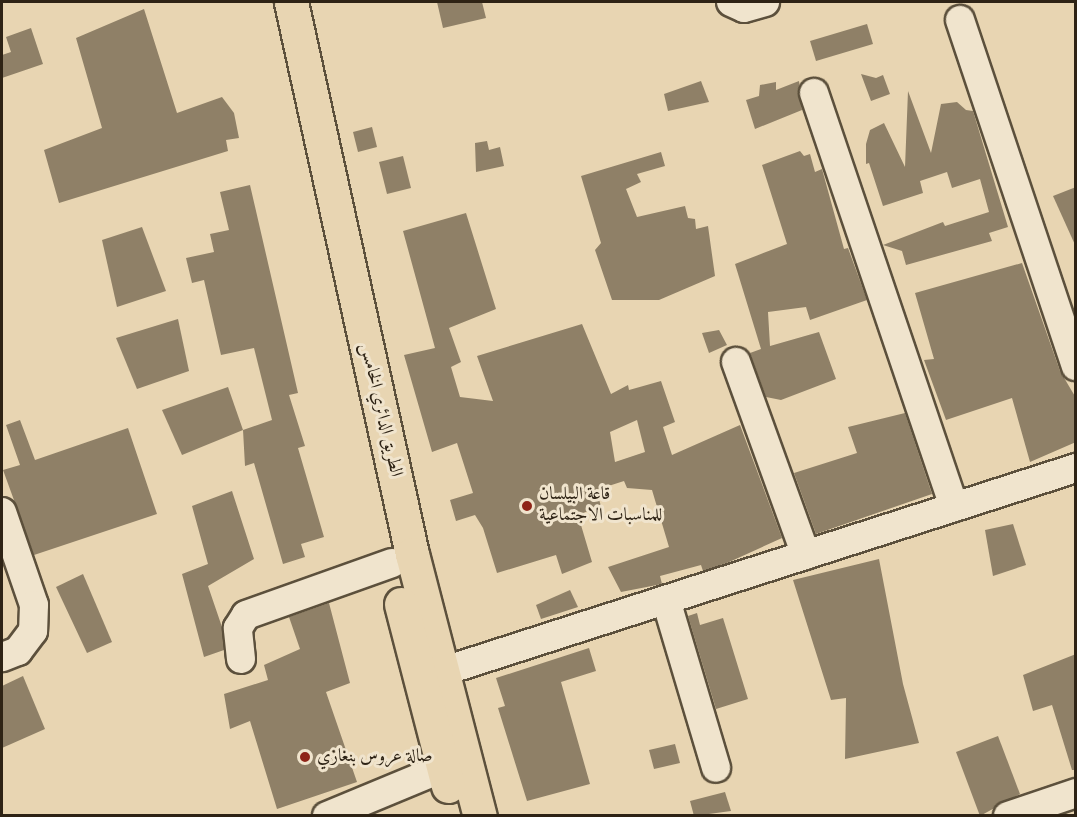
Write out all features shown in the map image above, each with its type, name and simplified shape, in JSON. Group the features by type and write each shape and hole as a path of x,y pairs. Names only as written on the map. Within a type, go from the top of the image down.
{"main road":[{"name":"الطريق الدائري الخامس","path":"269,2 392,563 457,816"},
{"name":"الطريق الدائري الخامس","path":"291,2 441,672 480,816"}],"street":[{"path":"731,2 744,8 765,2"},
{"path":"960,20 1076,366"},
{"path":"814,93 954,507"},
{"path":"736,362 806,555"},
{"path":"441,672 1076,468"},
{"path":"2,512 34,605 33,631 18,651 2,657"},
{"path":"241,660 238,628 246,615 392,563"},
{"path":"666,600 716,768"},
{"path":"327,816 443,768"},
{"path":"1008,816 1076,793"}],"building":[{"path":"437,2 482,2 486,18 443,28"},
{"path":"144,9 177,113 222,97 234,113 239,138 226,140 228,151 59,203 44,150 102,128 76,38"},
{"path":"867,24 873,44 816,61 810,41"},
{"path":"31,28 43,64 2,78 2,55 11,52 6,37"},
{"path":"861,74 876,78 883,75 890,94 871,101"},
{"path":"701,81 709,102 668,111 664,94"},
{"path":"799,81 802,110 755,129 746,100 759,96 760,85 776,82 776,90"},
{"path":"908,91 931,153 941,104 957,102 966,110 973,111 1008,227 989,233 992,241 906,265 902,251 883,245 943,222 945,226 989,212 980,179 952,188 947,172 920,181 923,193 883,206 869,163 866,164 866,144 870,130 884,123 905,167"},
{"path":"372,127 377,147 358,152 353,132"},
{"path":"487,141 489,150 500,147 504,166 476,172 475,143"},
{"path":"800,151 804,156 810,154 815,172 822,169 844,249 848,248 867,300 810,320 806,307 768,312 770,346 819,332 836,379 781,400 766,397 750,353 761,349 735,264 787,244 762,165"},
{"path":"661,152 665,166 637,174 641,182 626,189 637,217 685,206 688,218 695,219 696,229 708,226 715,276 659,300 612,300 595,250 601,243 581,176"},
{"path":"403,156 411,188 387,194 379,162"},
{"path":"250,185 298,393 289,395 305,446 298,448 324,537 301,544 305,557 283,564 254,463 245,466 243,430 272,420 254,348 221,355 204,280 192,283 186,258 214,252 210,234 229,230 220,192"},
{"path":"1076,187 1076,247 1053,196"},
{"path":"466,213 496,309 449,328 461,362 451,367 460,397 493,401 477,356 582,324 611,394 628,385 629,390 661,381 675,422 663,427 672,455 740,425 782,538 727,563 703,571 701,565 660,576 662,584 621,592 608,567 669,547 652,490 627,488 624,481 596,490 601,506 578,515 592,562 562,574 556,555 497,573 483,528 475,515 456,521 450,500 473,493 457,443 432,452 404,355 435,348 403,231","holes":["637,420 645,452 615,462 610,432"]},
{"path":"142,227 166,291 117,307 102,240"},
{"path":"1022,263 1060,371 1076,398 1076,442 1030,462 1012,398 946,420 924,360 934,359 915,293"},
{"path":"178,319 189,371 137,389 116,338"},
{"path":"719,330 727,345 709,353 702,333"},
{"path":"228,387 243,430 182,455 162,410"},
{"path":"905,413 932,494 816,534 794,473 857,453 848,427"},
{"path":"20,420 35,460 128,428 157,514 34,555 3,470 20,465 6,425"},
{"path":"232,491 254,559 208,586 222,627 224,650 204,657 182,574 208,564 192,506"},
{"path":"1013,524 1026,565 993,576 985,530"},
{"path":"879,559 903,684 919,743 845,759 846,698 831,700 793,580"},
{"path":"83,574 112,642 87,653 56,587"},
{"path":"570,590 578,607 541,619 536,605"},
{"path":"329,603 350,683 326,692 357,782 277,809 250,721 230,729 224,694 268,680 264,665 300,649 289,617"},
{"path":"697,613 700,625 723,618 748,699 716,709 688,616"},
{"path":"589,648 596,671 561,682 590,784 527,801 498,708 505,706 496,678"},
{"path":"1076,654 1076,770 1072,770 1052,705 1033,711 1023,675"},
{"path":"23,676 45,729 2,748 2,686"},
{"path":"998,736 1020,794 980,816 956,752"},
{"path":"675,744 680,763 654,769 649,750"},
{"path":"725,792 731,811 694,816 690,801"}],"place":[{"name":"قاعة البيلسان للمناسبات الاجتماعية","path":"527,506"},
{"name":"صالة عروس بنغازي","path":"305,757"}]}
